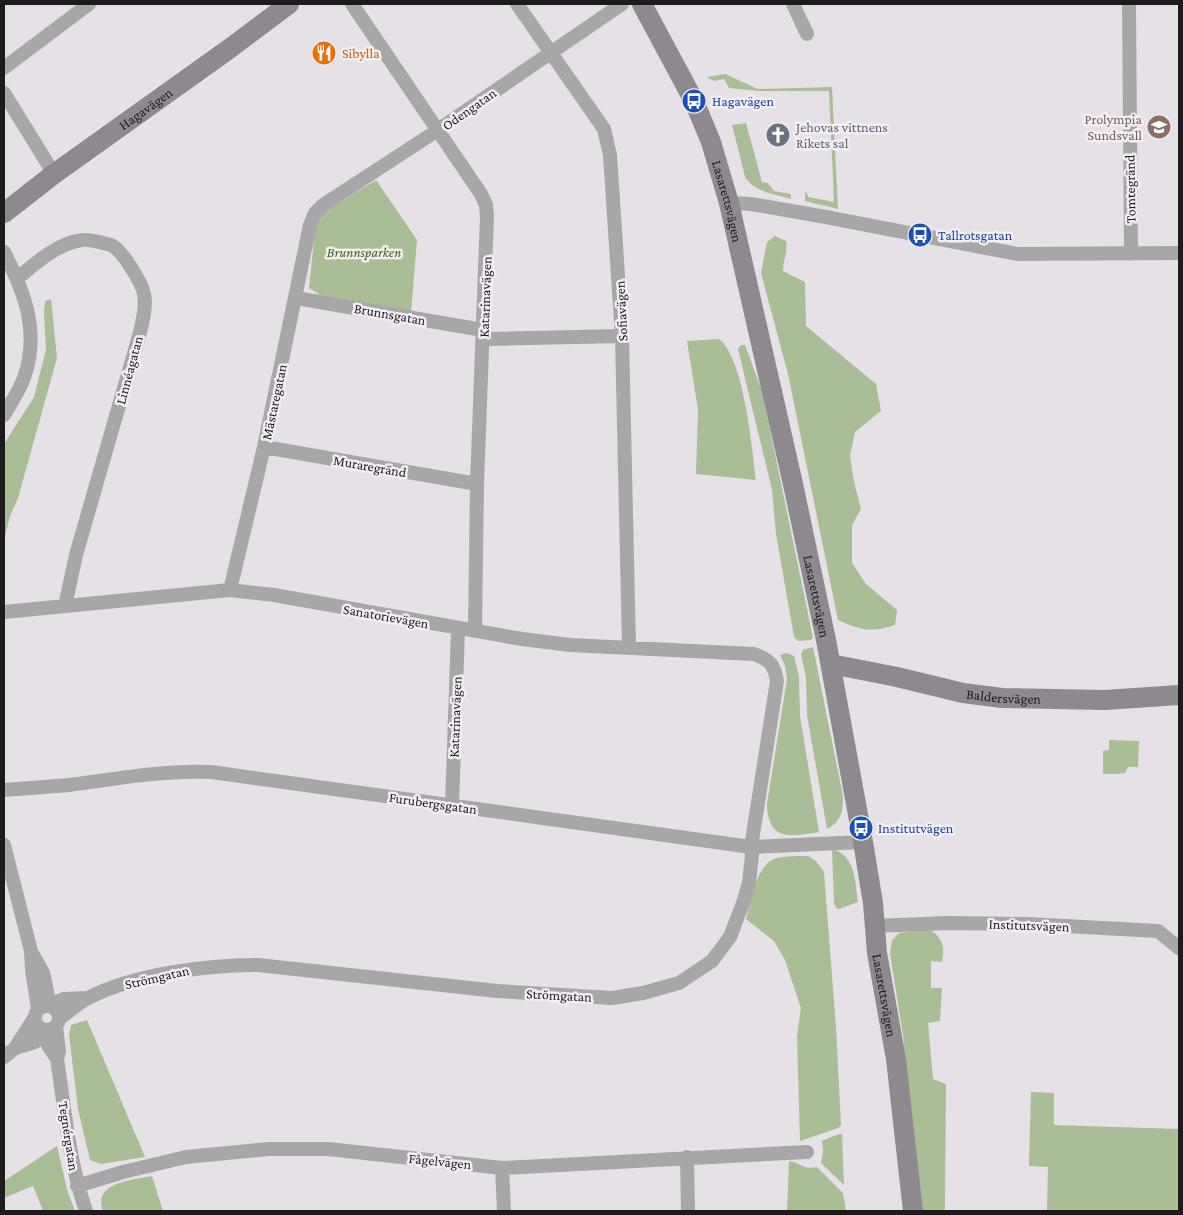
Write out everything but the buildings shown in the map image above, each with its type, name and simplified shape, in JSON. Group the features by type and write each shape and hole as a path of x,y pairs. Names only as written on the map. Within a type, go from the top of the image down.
{"street":[{"path":"4,68 89,4"},
{"name":"Hagavägen","path":"4,213 54,174 230,49 289,4"},
{"name":"Katarinavägen","path":"352,4 481,194 486,205 484,334 477,484 475,631"},
{"name":"Sofiavägen","path":"517,4 604,129 610,155 622,336 628,647"},
{"name":"Odengatan","path":"315,213 323,205 438,130 622,4"},
{"name":"Lasarettsvägen","path":"642,4 694,101 712,142 729,203 794,484 831,664 873,903 877,953 896,1059 913,1211"},
{"path":"793,4 807,34"},
{"name":"Tomtegränd","path":"1129,4 1131,254"},
{"path":"4,94 54,174"},
{"path":"729,203 751,204 826,216 1017,254 1179,253"},
{"name":"Mästaregatan","path":"230,590 264,447 310,225 315,213"},
{"name":"Linnéagatan","path":"17,279 36,262 58,248 84,239 113,246 132,268 144,294 143,319 139,336 76,556 65,606"},
{"path":"4,252 28,307 30,339 26,369 18,391 4,415"},
{"name":"Brunnsgatan","path":"296,298 484,334 622,336"},
{"path":"4,388 18,391"},
{"name":"Muraregränd","path":"264,447 477,484"},
{"name":"Sanatorievägen","path":"4,612 230,590 274,595 458,629 570,645 754,654 767,658"},
{"name":"Katarinavägen","path":"452,806 458,629"},
{"name":"Strömgatan","path":"4,1057 15,1048 41,1011 64,999 87,998 122,985 201,967 228,965 268,966 497,991 612,998 643,993 679,983 712,962 730,937 749,883 751,848 776,681 775,670 767,658"},
{"name":"Baldersvägen","path":"831,664 963,693 1002,698 1106,700 1179,695"},
{"name":"Furubergsgatan","path":"4,790 67,785 137,775 193,771 210,772 751,848 863,842"},
{"path":"4,845 31,951 42,973 41,1011 37,1026 54,1025 59,1013 41,1011"},
{"name":"Institutsvägen","path":"874,926 947,923 1010,924 1158,931 1179,948"},
{"name":"Strömgatan","path":"15,1048 35,1042 87,998"},
{"name":"Tegnérgatan","path":"54,1025 48,1045 57,1059 69,1150 77,1186 86,1211"},
{"name":"Fågelvägen","path":"77,1186 123,1172 186,1157 268,1149 328,1149 502,1168 807,1152"},
{"path":"687,1157 688,1211"},
{"path":"502,1168 504,1211"}],"green space":[{"path":"725,74 758,89 832,87 838,209 805,201 805,192 808,197 834,202 829,91 759,91 729,88 724,79 714,81 707,77"},
{"path":"746,123 762,182 768,183 774,191 791,194 791,199 759,189 745,177 732,125"},
{"name":"Brunnsparken","path":"376,180 417,240 411,313 322,296 309,288 315,230 320,217 327,210"},
{"path":"775,236 786,241 783,271 805,282 806,326 876,384 881,411 855,432 850,456 861,509 852,525 852,563 866,584 897,610 895,625 872,630 853,626 838,620 788,374 761,273 767,242"},
{"path":"51,299 57,358 18,498 10,516 4,540 4,444 34,397 46,350 45,301"},
{"path":"719,339 728,349 741,384 756,480 696,474 698,410 687,341"},
{"path":"741,345 745,345 762,391 813,638 811,640 798,641 794,637 776,534 772,490 738,349"},
{"path":"813,647 843,796 841,815 836,823 827,829 807,715 806,678 801,654 803,650"},
{"path":"787,653 794,656 799,677 800,716 819,832 798,835 782,834 771,825 767,804 787,679 785,666 780,655"},
{"path":"1109,740 1139,741 1138,767 1128,767 1125,773 1103,774 1103,751 1109,750"},
{"path":"832,849 840,852 850,863 855,878 858,902 839,909 836,908 834,903"},
{"path":"808,856 816,861 824,872 836,1027 841,1125 838,1128 800,1141 797,1036 801,1008 785,960 774,941 746,919 752,894 764,867 770,861 777,858"},
{"path":"929,929 940,939 943,947 942,962 931,961 931,988 942,988 940,1021 928,1023 933,1079 946,1084 945,1209 942,1211 921,1211 921,1195 903,1035 890,954 892,940 899,933"},
{"path":"87,1020 145,1157 101,1164 90,1160 78,1109 69,1035 71,1025"},
{"path":"1031,1092 1054,1093 1054,1125 1179,1129 1179,1211 1047,1211 1048,1167 1029,1166"},
{"path":"842,1134 844,1185 821,1163 822,1141"},
{"path":"57,1146 68,1193 75,1211 43,1211 33,1186 4,1198 4,1181"},
{"path":"789,1161 805,1167 817,1167 843,1193 846,1211 787,1211"},
{"path":"152,1176 163,1211 103,1211 101,1201 103,1194 109,1188 125,1181"}],"place":[{"name":"Sibylla","path":"324,53"},
{"name":"Hagavägen","path":"694,101"},
{"name":"Prolympia Sundsvall","path":"1159,127"},
{"name":"Jehovas vittnens Rikets sal","path":"778,135"},
{"name":"Tallrotsgatan","path":"920,235"},
{"name":"Institutvägen","path":"861,828"}]}
